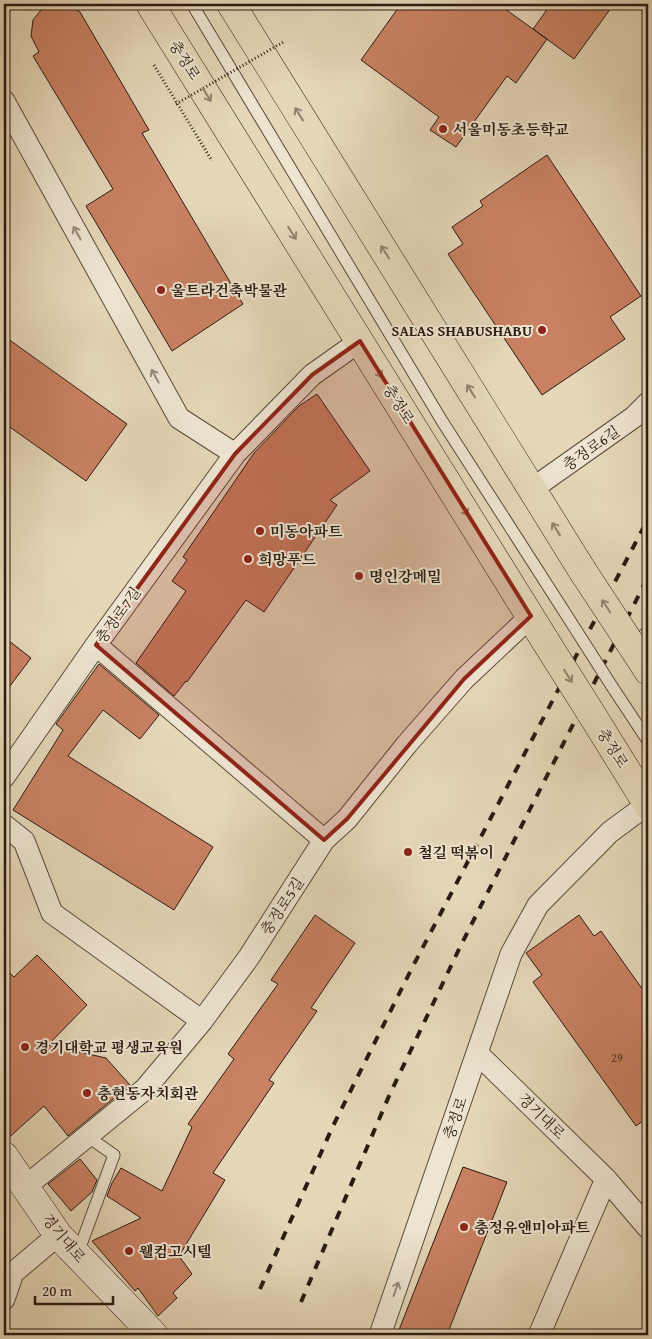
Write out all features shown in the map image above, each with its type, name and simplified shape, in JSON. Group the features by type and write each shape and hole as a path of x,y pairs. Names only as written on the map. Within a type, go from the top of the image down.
{"main road":[{"name":"충정로","path":"150,4 648,805"},
{"path":"231,4 582,570 642,653"},
{"name":"경기대로","path":"4,1156 67,1244 154,1335"}],"street":[{"path":"4,102 179,418 235,454"},
{"name":"충정로7길","path":"4,777 235,454 312,375 360,341"},
{"name":"충정로6길","path":"532,489 634,417 648,404"},
{"name":"충정로5길","path":"25,1187 144,1089 202,1021 249,957 324,840 347,819 407,744 464,679 530,616"},
{"path":"96,646 324,840"},
{"name":"충정로","path":"380,1335 511,954 538,905 610,832 648,805"},
{"path":"4,825 24,841 52,912 202,1021"},
{"name":"경기대로","path":"477,1053 606,1179 648,1228"},
{"path":"538,1335 606,1179"},
{"path":"4,1299 14,1273 67,1244"}],"lane":[{"path":"192,4 442,421 648,741"},
{"path":"67,1244 82,1242 114,1155 87,1136"}],"path":[{"path":"176,104 285,41"},
{"path":"152,62 212,161"}],"highlighted area":[{"path":"360,341 531,616 464,679 347,819 324,840 96,645 235,454 312,375"}],"building":[{"path":"53,4 67,5 80,12 149,130 142,133 243,304 172,351 86,206 113,189 33,56 39,52 31,36 33,20 41,10"},
{"path":"401,4 498,4 547,39 516,83 507,76 456,147 430,130 439,117 361,60"},
{"path":"551,4 614,4 574,59 533,29"},
{"path":"547,155 641,296 610,317 625,339 542,395 448,254 463,244 452,227 483,206 480,201"},
{"path":"4,336 127,424 86,481 4,423"},
{"path":"317,394 370,471 330,500 337,505 264,612 246,600 187,682 174,696 136,663 186,591 172,581 187,560 183,557 254,453 299,406"},
{"path":"4,637 31,658 4,694"},
{"path":"99,664 159,715 140,739 103,710 68,756 213,847 174,910 13,810 63,730 56,724"},
{"path":"315,915 355,943 311,1008 317,1011 269,1080 274,1083 213,1173 225,1180 179,1256 192,1274 173,1293 177,1298 158,1316 138,1288 135,1291 92,1241 141,1218 107,1196 112,1183 121,1168 162,1191 192,1127 188,1124 234,1059 228,1054 278,984 271,980"},
{"path":"579,915 594,936 601,931 648,997 648,1117 636,1126 533,982 542,975 526,953"},
{"path":"37,955 87,1005 48,1045 106,1058 130,1085 68,1136 44,1106 5,1141 4,967 14,977"},
{"path":"80,1159 97,1180 92,1192 71,1211 48,1184"},
{"name":"충정유앤미아파트","path":"463,1167 507,1182 447,1335 397,1335"}],"railway":[{"path":"260,1289 333,1126 413,966 648,519"},
{"path":"301,1302 389,1096 461,945 648,577"}],"place":[{"name":"서울미동초등학교","path":"443,129"},
{"name":"울트라건축박물관","path":"161,290"},
{"name":"SALAS SHABUSHABU","path":"542,330"},
{"name":"미동아파트","path":"260,531"},
{"name":"희망푸드","path":"248,559"},
{"name":"명인강메밀","path":"359,576"},
{"name":"철길 떡볶이","path":"408,852"},
{"name":"경기대학교 평생교육원","path":"25,1047"},
{"name":"충현동자치회관","path":"87,1093"},
{"name":"충정유앤미아파트","path":"464,1227"},
{"name":"웰컴고시텔","path":"129,1251"}]}
